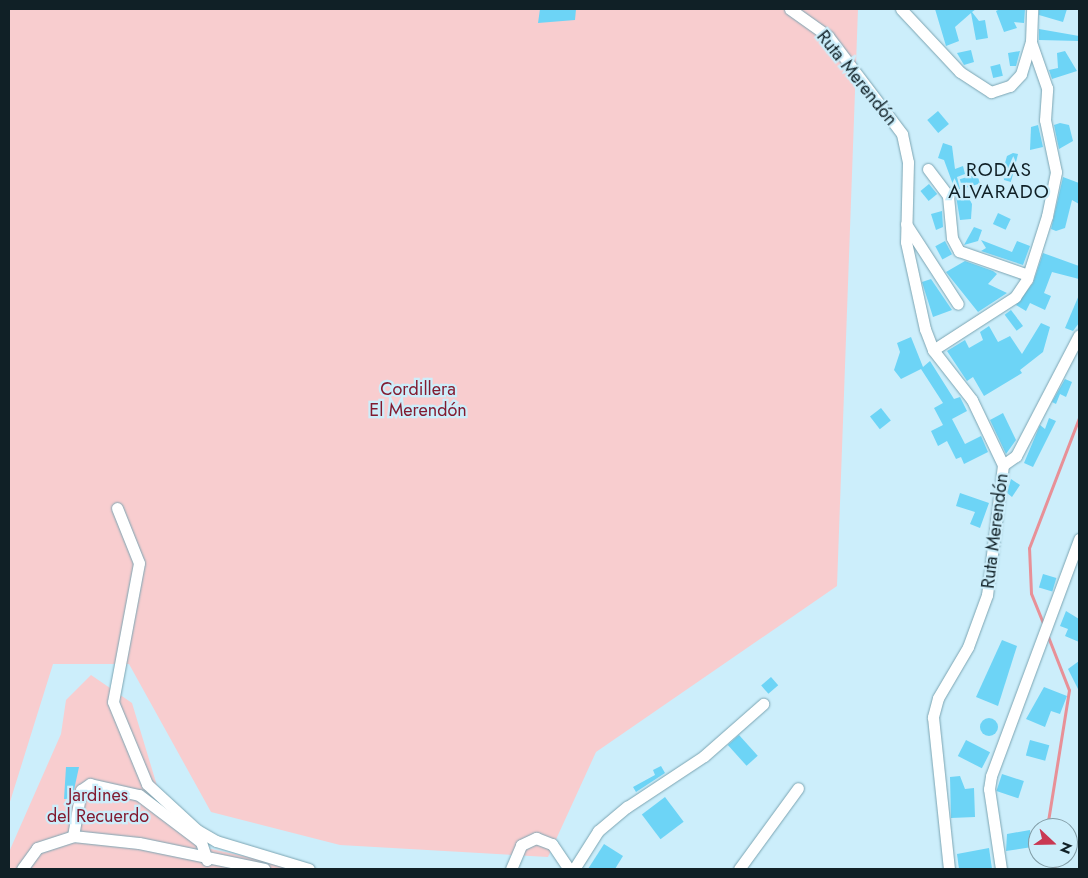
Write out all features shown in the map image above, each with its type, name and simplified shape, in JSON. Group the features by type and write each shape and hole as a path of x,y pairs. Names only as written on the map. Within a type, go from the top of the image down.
{"street":[{"name":"Ruta Merendón","path":"790,9 828,36 902,134 908,162 906,223 914,291 933,350 972,400 1003,465 987,594 968,647 938,698 933,717 949,869"},
{"path":"901,9 960,72 991,92 1010,86 1021,74 1031,42 1032,9"},
{"path":"933,350 1015,297 1028,274 1056,172 1045,120 1044,70 1031,42"},
{"path":"928,169 948,196 952,238 959,251 1028,274"},
{"path":"906,223 958,304"},
{"path":"1003,465 1016,456 1079,335"},
{"path":"117,508 139,563 113,702 147,784 197,830 216,841 309,869"},
{"path":"1001,869 989,789 992,776 1079,540"},
{"path":"574,869 598,831 626,807 704,756 763,704"},
{"path":"73,836 81,790 90,784 139,795 201,842 207,860"},
{"path":"755,869 742,865 798,788"},
{"path":"22,869 37,848 73,836 139,843 207,860 264,869"},
{"path":"512,869 521,845 536,838 552,844 570,869"}],"green space":[{"name":"Cordillera El Merendón","path":"9,9 858,9 837,586 596,752 548,857 340,845 211,812 129,664 53,664 9,805"},
{"name":"Jardines del Recuerdo","path":"91,675 132,703 158,789 202,847 303,869 9,869 9,852 61,734 66,700"}],"building":[{"path":"540,9 576,9 575,20 538,23"},
{"path":"935,9 976,9 972,12 979,21 985,20 988,38 976,40 971,13 955,27 959,41 946,46"},
{"path":"1000,9 1025,9 1024,23 1014,22 1017,28 1004,32 996,11"},
{"path":"1039,9 1067,9 1063,22 1039,15"},
{"path":"1039,29 1079,36 1079,41 1039,40"},
{"path":"971,50 974,62 964,65 957,53"},
{"path":"1020,51 1016,66 1010,66 1008,53"},
{"path":"1065,51 1077,71 1052,79 1049,70 1058,68 1057,53"},
{"path":"1000,64 1003,76 993,78 990,66"},
{"path":"938,111 949,124 938,133 927,120"},
{"path":"1060,123 1069,125 1073,141 1059,149 1054,125"},
{"path":"1038,125 1043,147 1030,150 1031,127"},
{"path":"943,143 952,146 955,169 963,166 965,174 957,177 960,189 955,190 944,160 938,158"},
{"path":"1013,153 1018,154 1011,182 1004,180 1003,170 1007,156"},
{"path":"977,174 980,184 963,189 960,179"},
{"path":"1063,177 1079,183 1079,204 1072,200 1065,228 1056,231 1051,229"},
{"path":"929,184 937,194 929,201 920,191"},
{"path":"965,191 972,204 971,219 960,220 956,196"},
{"path":"942,211 943,227 936,230 931,214"},
{"path":"998,213 1011,219 1006,230 993,224"},
{"path":"974,227 982,230 978,241 964,245"},
{"path":"981,240 1012,252 1017,241 1030,246 1023,265 981,251 986,248"},
{"path":"945,241 952,254 942,259 935,246"},
{"path":"1043,253 1079,266 1079,279 1052,272 1044,293 1051,296 1045,310 1030,303 1026,311 1016,305 1033,283"},
{"path":"965,261 997,274 988,284 1007,293 978,312 946,272"},
{"path":"931,279 952,310 933,317 922,282"},
{"path":"1079,295 1079,323 1073,331 1065,328"},
{"path":"1011,310 1023,326 1017,331 1005,315"},
{"path":"1041,323 1050,327 1043,352 1020,370 1022,373 984,396 973,377 967,381 947,351 965,340 969,348 983,340 980,332 989,326 998,342 1010,336 1022,354"},
{"path":"911,337 923,367 930,361 954,399 960,397 967,411 952,419 965,444 981,436 988,452 964,464 961,457 956,459 947,441 938,446 931,431 943,425 934,408 943,403 921,369 901,379 894,370 900,352 897,343"},
{"path":"1065,379 1072,382 1066,397 1060,394 1056,404 1052,402"},
{"path":"881,408 891,421 880,429 870,417"},
{"path":"1003,413 1016,440 1006,454 990,420"},
{"path":"1049,418 1056,421 1033,467 1024,463 1040,425 1045,429"},
{"path":"1011,479 1020,485 1012,497 1007,493"},
{"path":"960,493 989,503 980,528 970,524 975,512 956,506"},
{"path":"1043,574 1056,578 1052,591 1039,587"},
{"path":"1066,611 1079,619 1079,642 1065,636 1068,629 1060,626"},
{"path":"1002,640 1017,646 998,706 976,697"},
{"path":"1079,661 1079,691 1068,669"},
{"path":"771,677 778,685 768,694 761,686"},
{"path":"1044,687 1067,696 1060,714 1051,711 1045,727 1026,719"},
{"path":"989,718 995,721 998,727 995,733 989,736 983,733 980,727 983,721"},
{"path":"739,735 758,756 747,766 728,745"},
{"path":"966,740 990,752 982,768 958,756"},
{"path":"1030,740 1049,745 1045,761 1026,755"},
{"path":"661,766 665,773 636,792 633,787 655,775 653,770"},
{"path":"66,767 79,767 72,799 64,799"},
{"path":"1002,774 1024,781 1018,798 996,791"},
{"path":"960,776 965,789 974,788 975,817 951,818 950,777"},
{"path":"665,797 684,822 660,839 642,814"},
{"path":"1028,830 1028,848 1006,851 1007,834"},
{"path":"604,844 623,856 615,869 588,869"},
{"path":"989,848 992,869 959,869 957,854"}],"waterway":[{"path":"1043,623 1031,593 1029,548 1079,418"},
{"path":"1047,634 1069,690 1049,818"}],"district":[{"name":"RODAS ALVARADO","path":"999,181"}]}
